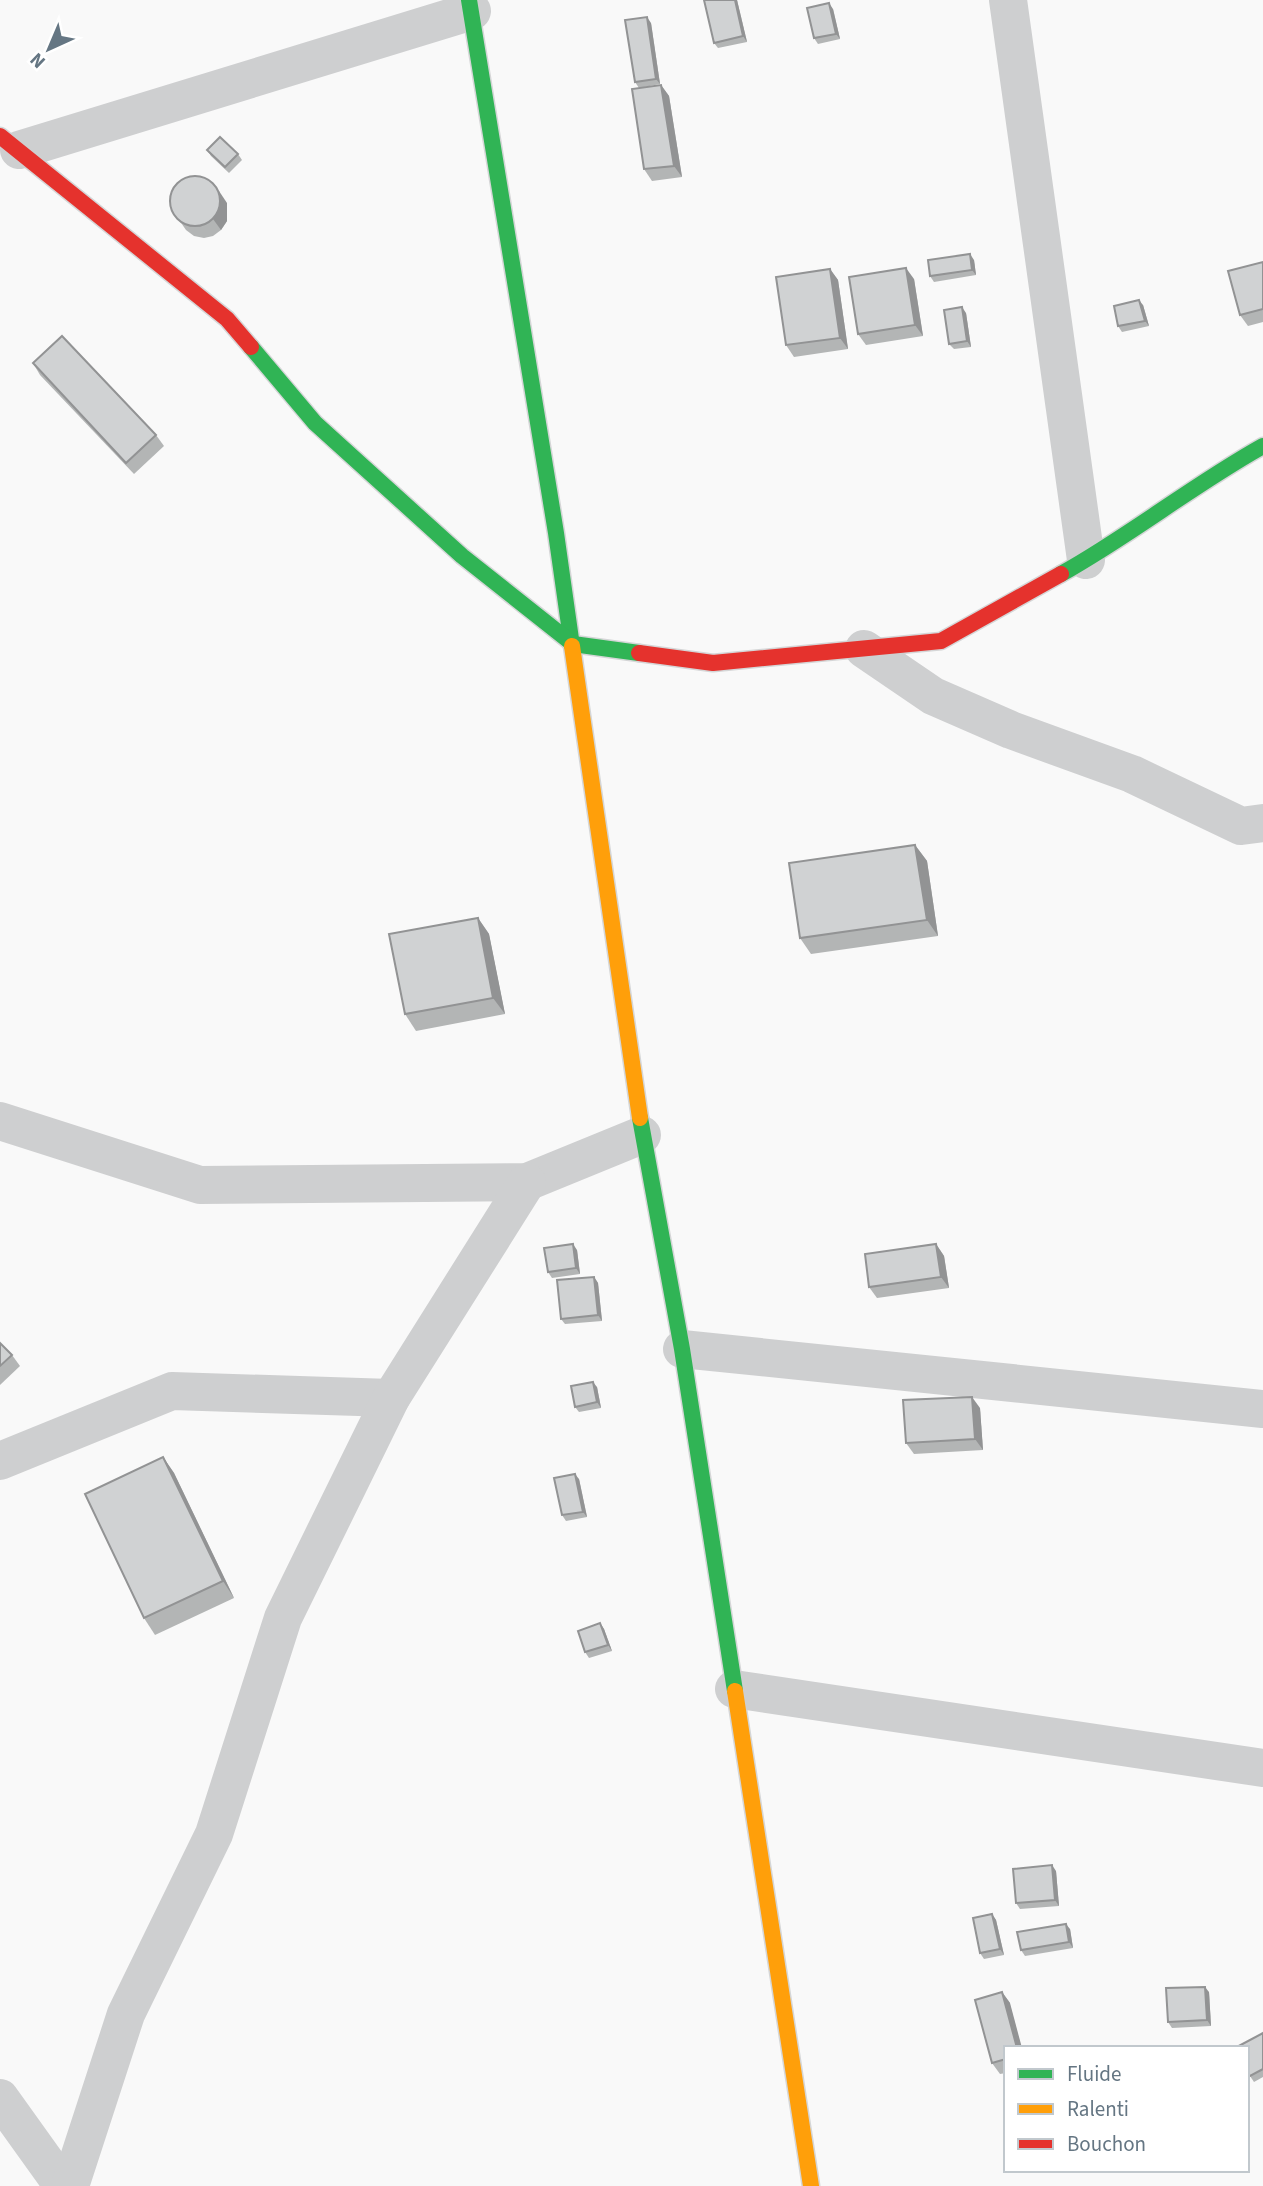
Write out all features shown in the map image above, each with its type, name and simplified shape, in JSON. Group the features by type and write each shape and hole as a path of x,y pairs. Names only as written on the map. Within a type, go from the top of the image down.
{"main road":[{"path":"470,5 573,645 642,1135 682,1349 811,2186"},
{"path":"9,143 227,319 315,423 462,555 573,645 713,663 941,642 1086,560 1220,470 1263,446"}],"street":[{"path":"1008,0 1086,560"},
{"path":"9,143 470,5"},
{"path":"864,649 933,696 1011,730 1132,774 1241,827 1263,823"},
{"path":"0,1121 200,1185 527,1182 642,1135"},
{"path":"70,2186 126,2014 214,1834 283,1618 391,1398 527,1182"},
{"path":"682,1349 1263,1409"},
{"path":"0,1461 172,1391 391,1398"},
{"path":"734,1689 1263,1768"},
{"path":"0,2098 62,2186"}],"building":[{"path":"704,0 735,0 743,36 714,43"},
{"path":"829,3 836,34 814,38 807,8"},
{"path":"647,17 656,79 635,82 625,20"},
{"path":"661,85 674,166 644,169 632,89"},
{"path":"220,137 238,154 225,167 207,150"},
{"path":"195,176 212,184 220,201 212,218 195,226 178,218 170,201 178,184"},
{"path":"970,254 972,270 930,276 928,260"},
{"path":"1263,262 1263,309 1240,315 1228,271"},
{"path":"906,268 915,325 858,334 849,277"},
{"path":"830,269 840,338 786,345 776,277"},
{"path":"1139,300 1145,321 1118,326 1114,306"},
{"path":"962,307 967,341 949,344 944,310"},
{"path":"62,336 156,435 126,463 33,363"},
{"path":"915,845 927,920 800,938 789,863"},
{"path":"478,918 493,998 405,1014 389,934"},
{"path":"573,1244 576,1268 548,1272 544,1248"},
{"path":"936,1244 941,1277 869,1287 865,1254"},
{"path":"594,1277 598,1315 561,1319 557,1280"},
{"path":"0,1343 12,1355 0,1366"},
{"path":"593,1382 597,1402 575,1407 571,1386"},
{"path":"972,1397 975,1439 906,1443 903,1400"},
{"path":"163,1457 223,1581 144,1618 85,1494"},
{"path":"575,1474 583,1512 562,1515 554,1478"},
{"path":"600,1623 608,1645 585,1652 578,1631"},
{"path":"1052,1865 1055,1900 1016,1903 1013,1869"},
{"path":"992,1914 1000,1949 980,1953 973,1918"},
{"path":"1066,1924 1069,1942 1021,1950 1017,1932"},
{"path":"1205,1987 1207,2020 1168,2022 1166,1988"},
{"path":"1002,1992 1016,2046 1004,2046 1004,2060 992,2063 975,2000"},
{"path":"1263,2033 1263,2069 1250,2076 1249,2046 1239,2046"}],"traffic: fast":[{"path":"469,0 572,646"},
{"path":"251,347 315,423 462,556 573,644 639,653"},
{"path":"1061,574 1263,446"},
{"path":"640,1118 682,1349 735,1691"}],"traffic: slow":[{"path":"572,646 640,1118"},
{"path":"735,1691 811,2186"}],"traffic: jam":[{"path":"0,136 227,319 251,347"},
{"path":"639,653 713,663 941,641 1061,574"}]}
